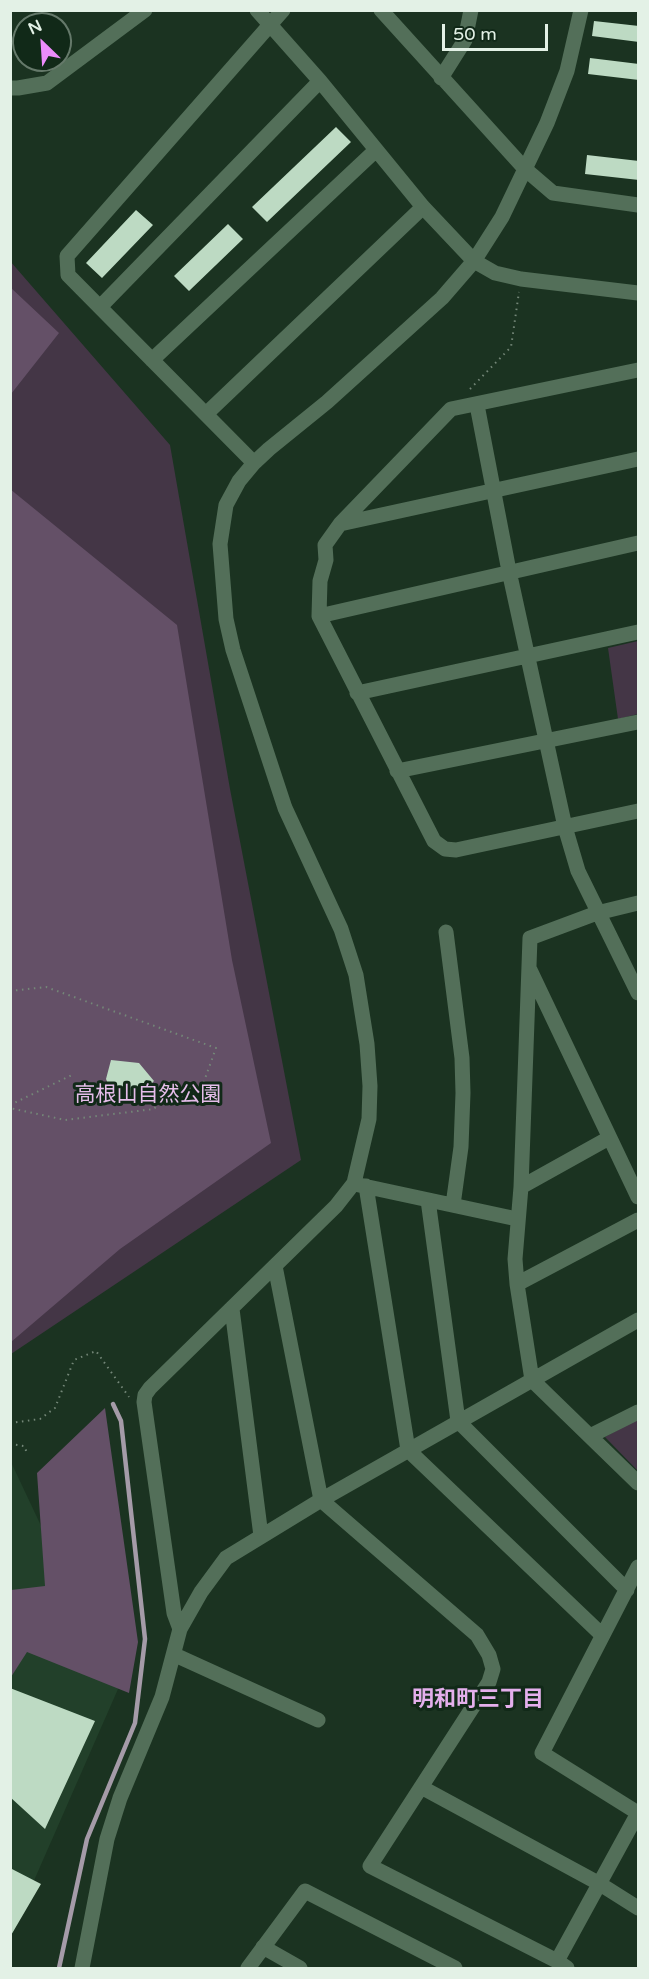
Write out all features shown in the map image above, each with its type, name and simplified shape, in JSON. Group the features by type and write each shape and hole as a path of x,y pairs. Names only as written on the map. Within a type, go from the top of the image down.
{"street":[{"path":"10,88 47,83 145,10"},
{"path":"257,10 320,81 423,207 474,261 495,273 521,279 639,293"},
{"path":"254,463 68,275 66,256 283,10"},
{"path":"381,10 525,169 553,193 639,205"},
{"path":"441,78 465,40 471,10"},
{"path":"581,10 567,71 547,123 501,217 474,261 442,298 327,402 254,463 239,481 226,505 220,544 226,619 243,685 285,808 341,929 356,975 367,1044 370,1086 369,1119 360,1185 408,1450 602,1635"},
{"path":"100,308 320,81"},
{"path":"152,360 376,150"},
{"path":"206,414 423,207"},
{"path":"639,370 452,409 340,524 325,545 326,560 320,581 319,616 434,841 445,849 456,850 639,811"},
{"path":"477,405 509,571 565,827 578,871 597,913 638,990"},
{"path":"340,524 639,459"},
{"path":"319,616 639,543"},
{"path":"357,693 639,632"},
{"path":"397,771 639,723"},
{"path":"639,903 597,913 530,938 521,1187 517,1219 517,1284 532,1380 639,1483"},
{"path":"446,932 462,1058 464,1093 461,1147 453,1205"},
{"path":"529,967 639,1197"},
{"path":"521,1187 609,1138"},
{"path":"360,1185 517,1219"},
{"path":"180,1629 174,1613 144,1402 150,1388 360,1185"},
{"path":"428,1200 458,1421 627,1590"},
{"path":"517,1284 639,1220"},
{"path":"275,1266 321,1500 477,1635 489,1655 493,1669 489,1682 370,1866 562,1964 600,1884 639,1813 542,1753 639,1567"},
{"path":"232,1309 261,1536"},
{"path":"82,1968 98,1880 120,1798 162,1697 175,1655 180,1629 201,1592 226,1558 458,1421 639,1320"},
{"path":"590,1436 639,1412"},
{"path":"175,1655 318,1720"},
{"path":"421,1787 600,1884 639,1908"},
{"path":"248,1968 306,1892 455,1968"},
{"path":"263,1947 300,1968"}],"path":[{"path":"452,409 511,347 521,279"},
{"path":"10,991 46,987 216,1048 201,1087 167,1093 154,1109 65,1120 10,1107"},
{"path":"10,1107 74,1074"},
{"path":"10,1424 40,1419 55,1408 74,1360 96,1351 132,1401 144,1402"},
{"path":"10,1444 24,1446 28,1455"}],"shaded area":[{"path":"10,1460 118,1689 11,1933 10,1933"}],"green space":[{"name":"高根山自然公園","path":"10,261 170,445 230,789 301,1160 11,1354"},
{"path":"10,287 59,333 11,394 10,394"},
{"name":"高根山自然公園","path":"10,489 177,625 232,960 271,1143 120,1249 11,1342"},
{"path":"638,641 638,714 618,719 608,648"},
{"path":"105,1408 138,1642 129,1693 27,1652 11,1677 11,1590 45,1586 37,1473"},
{"path":"638,1419 638,1471 605,1437"}],"building":[{"path":"594,21 639,26 639,42 592,36"},
{"path":"590,58 639,64 639,80 588,74"},
{"path":"336,127 351,142 267,222 252,207"},
{"path":"587,155 639,161 639,180 585,174"},
{"path":"136,210 153,225 102,278 86,263"},
{"path":"228,224 243,239 189,291 174,276"},
{"path":"111,1060 139,1063 154,1081 137,1098 114,1098 106,1079"},
{"path":"10,1688 95,1721 45,1829 10,1797"},
{"path":"10,1868 41,1884 10,1937"}],"waterway":[{"path":"59,1968 87,1839 135,1723 145,1639 121,1421 113,1404"}],"district":[{"name":"明和町三丁目","path":"478,1700"}]}
